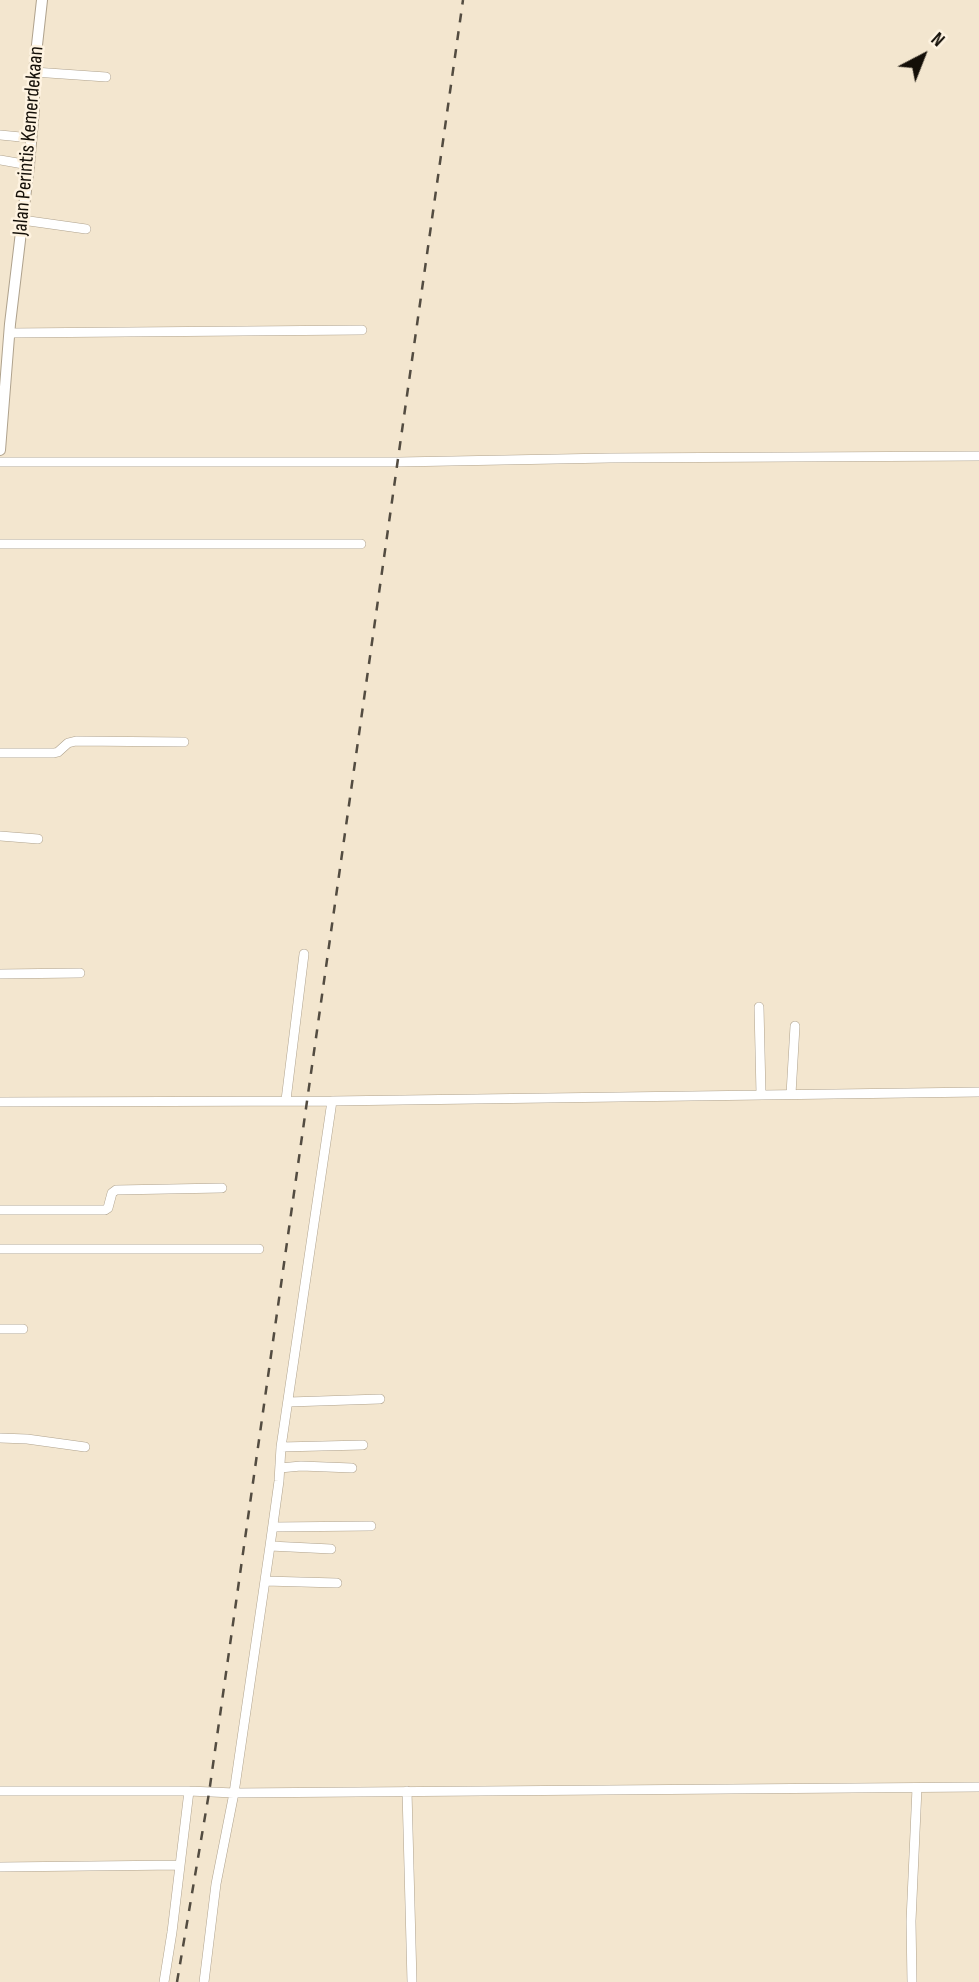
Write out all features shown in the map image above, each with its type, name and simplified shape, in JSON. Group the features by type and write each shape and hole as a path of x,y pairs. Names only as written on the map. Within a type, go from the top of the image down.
{"street":[{"name":"Jalan Perintis Kemerdekaan","path":"0,450 3,368 29,165 34,72 42,0"},
{"path":"34,72 106,78"},
{"path":"0,135 31,138"},
{"path":"0,160 29,165"},
{"path":"22,220 86,229"},
{"path":"7,327 362,330"},
{"path":"0,462 399,462 979,456"},
{"path":"0,544 361,544"},
{"path":"0,753 54,753 76,741 184,742"},
{"path":"0,836 38,839"},
{"path":"286,1100 304,954"},
{"path":"0,974 80,972"},
{"path":"760,1007 761,1094"},
{"path":"791,1094 795,1026"},
{"path":"0,1102 332,1101 979,1092"},
{"path":"204,1982 216,1884 234,1793 273,1527 281,1447 332,1101"},
{"path":"0,1210 105,1210 116,1190 222,1188"},
{"path":"0,1249 259,1250"},
{"path":"0,1329 23,1329"},
{"path":"289,1402 380,1399"},
{"path":"0,1438 85,1447"},
{"path":"281,1447 363,1445"},
{"path":"280,1468 352,1468"},
{"path":"273,1527 371,1526"},
{"path":"270,1546 331,1549"},
{"path":"265,1581 337,1583"},
{"path":"0,1791 234,1793 979,1787"},
{"path":"912,1982 911,1921 917,1788"},
{"path":"164,1982 189,1791"},
{"path":"407,1791 412,1982"},
{"path":"0,1867 180,1865"}],"railway":[{"path":"177,1982 209,1793 463,0"}]}
